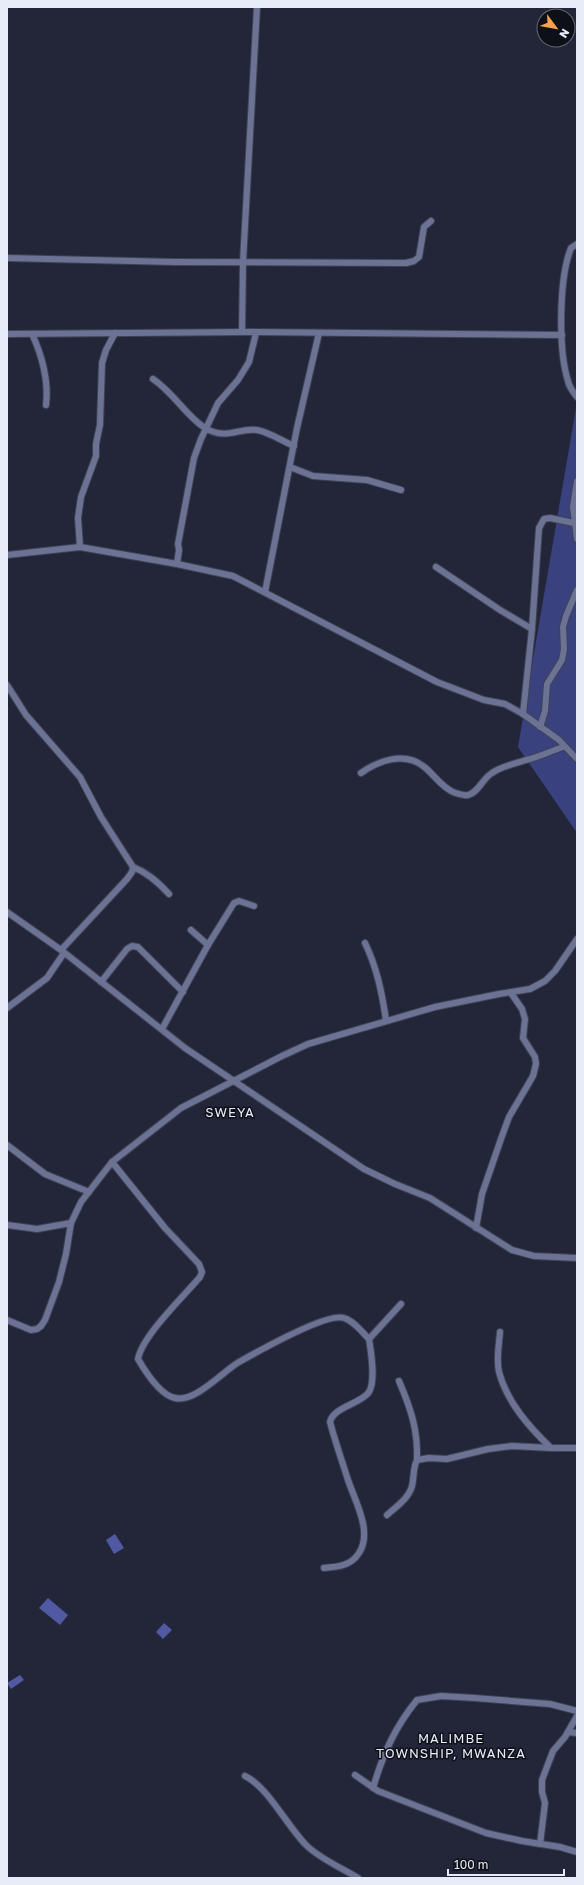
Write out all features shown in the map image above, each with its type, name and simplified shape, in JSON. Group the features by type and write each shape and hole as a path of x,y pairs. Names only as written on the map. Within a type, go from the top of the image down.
{"street":[{"path":"242,332 244,262 257,7"},
{"path":"7,258 406,263 419,257 424,228 431,221"},
{"path":"577,244 571,248 566,258 564,271 562,335 568,383 577,397"},
{"path":"7,334 242,332 562,335"},
{"path":"80,547 78,518 81,497 96,456 96,444 100,417 102,363 106,350 115,333"},
{"path":"177,564 179,550 178,544 194,458 205,428 218,403 238,380 249,362 256,333"},
{"path":"265,592 294,446 319,333"},
{"path":"32,334 40,350 47,394 46,405"},
{"path":"153,380 167,390 205,428 221,434 255,430 294,446"},
{"path":"290,467 313,476 367,480 401,490"},
{"path":"577,481 572,506 577,538"},
{"path":"523,714 532,630 539,528 544,519 550,518 574,523"},
{"path":"7,555 80,547 177,564 233,576 310,617 380,651 437,682 484,700 505,704 523,714 559,740 563,747 577,759"},
{"path":"436,567 532,630"},
{"path":"540,727 545,711 547,684 562,660 564,649 563,627 577,590"},
{"path":"7,685 26,715 80,777 101,817 133,867 144,871 160,884 169,894"},
{"path":"361,773 371,766 384,761 396,758 404,759 423,766 441,784 450,790 461,795 468,795 475,792 486,776 497,770 563,747"},
{"path":"7,1008 47,978 63,952 127,879 132,872 133,867"},
{"path":"162,1029 208,945 234,903 239,900 254,906"},
{"path":"7,912 63,952 185,1048 364,1169 447,1207 476,1228 512,1250 534,1256 577,1258"},
{"path":"191,930 208,945"},
{"path":"7,1320 37,1330 45,1320 61,1275 71,1222 89,1192 112,1162 181,1108 308,1044 434,1007 530,989 545,981 567,955 577,939"},
{"path":"365,943 373,959 382,992 386,1020"},
{"path":"100,982 127,949 132,946 142,950 157,968 183,992"},
{"path":"476,1228 482,1194 502,1136 509,1117 533,1076 536,1064 535,1057 523,1038 525,1019 522,1009 512,993"},
{"path":"7,1145 45,1174 89,1192"},
{"path":"112,1162 165,1228 199,1264 202,1272 200,1277 150,1336 140,1352 138,1359 147,1373 167,1395 185,1399 201,1391 240,1361 308,1327 337,1316 351,1321 369,1339 372,1383 369,1392 364,1397 333,1415 330,1422 352,1490 359,1505 364,1544 359,1554 352,1561 341,1566 324,1568"},
{"path":"7,1225 36,1229 71,1222"},
{"path":"369,1339 401,1304"},
{"path":"500,1332 498,1367 508,1394 521,1416 551,1448"},
{"path":"387,1515 403,1501 412,1488 415,1464 417,1460 418,1439 412,1412 399,1381"},
{"path":"417,1460 429,1458 447,1459 488,1449 512,1446 577,1448"},
{"path":"373,1788 390,1739 417,1700 441,1696 475,1698 550,1704 577,1711"},
{"path":"540,1844 545,1803 542,1792 542,1780 553,1751 568,1732 577,1716"},
{"path":"568,1732 577,1733"},
{"path":"356,1775 373,1788 486,1834 560,1847 577,1852"},
{"path":"245,1776 258,1785 277,1807 294,1832 308,1847 358,1878"}],"shaded area":[{"path":"577,402 577,833 518,747"},
{"path":"115,1534 124,1548 114,1554 106,1540"},
{"path":"48,1598 68,1615 60,1625 39,1608"},
{"path":"164,1623 172,1630 163,1639 156,1632"},
{"path":"20,1675 24,1680 11,1689 7,1683"}],"district":[{"name":"SWEYA","path":"230,1112"},
{"name":"MALIMBE TOWNSHIP, MWANZA","path":"451,1746"}]}
